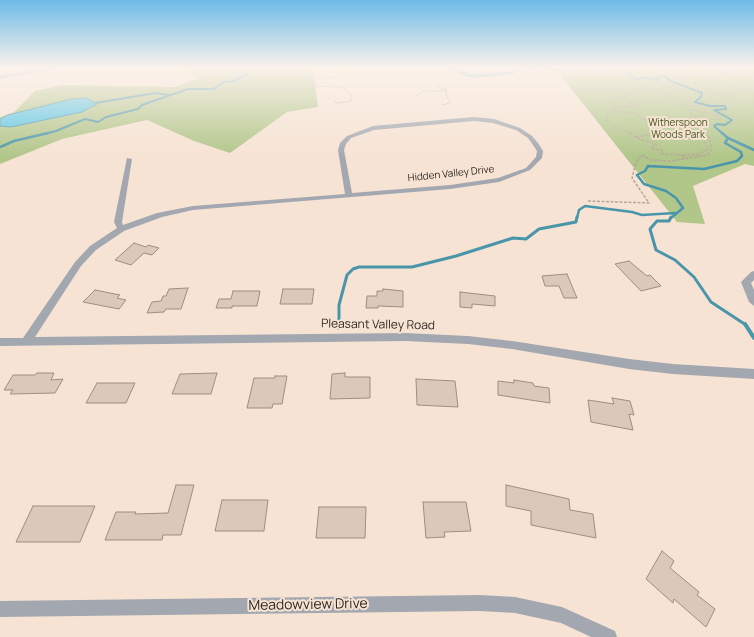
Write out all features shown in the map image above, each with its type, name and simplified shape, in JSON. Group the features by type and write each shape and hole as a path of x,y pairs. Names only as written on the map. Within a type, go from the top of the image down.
{"street":[{"name":"Hidden Valley Drive","path":"26,342 78,264 93,248 121,229 160,215 185,209 349,196 450,187 499,180 528,170 539,158 540,151 530,137 518,129 485,120 452,120 364,130 349,137 342,146 349,196"},
{"path":"121,229 118,222 129,159"},
{"path":"754,274 746,282 754,302"},
{"name":"Pleasant Valley Road","path":"0,342 352,337 424,338 512,346 658,368 754,374"},
{"name":"Meadowview Drive","path":"0,609 480,603 515,605 562,615 609,637"}],"path":[{"path":"335,101 337,103 351,101 352,98"},
{"path":"443,105 450,103 448,98"},
{"path":"621,98 609,101 614,109 636,114 640,116 638,117 640,119 659,121"},
{"path":"625,98 633,106"},
{"path":"677,98 614,109 607,114 606,118 611,125 629,132 639,139 654,143 656,145 650,147 662,150 661,153 664,154 699,154 708,149 704,140 699,136 702,129"},
{"path":"680,104 684,102 681,98"},
{"path":"689,98 690,99 688,104 705,110 702,112 702,115 695,116"},
{"path":"588,201 649,203 632,178 636,162 642,155 656,160 679,160 708,155 711,150 711,143 706,131 701,127 695,116 689,110 671,99"},
{"path":"689,110 715,114 721,119 708,120 708,122 698,121"},
{"path":"695,116 705,117 708,120"},
{"path":"636,137 647,135 672,136 673,134 667,126 674,120 688,126 696,124 706,131"},
{"path":"679,160 684,157 683,155"}],"green space":[{"path":"28,98 317,98 318,107 287,112 230,153 194,141 147,120 62,139 0,164 0,117 14,112"},
{"name":"Witherspoon Woods Park","path":"578,98 754,98 754,166 745,164 693,186 705,224 677,222"}],"water":[{"path":"86,98 97,104 82,112 11,127 0,126 0,119 8,115 71,99"}],"building":[{"path":"134,243 146,247 148,245 159,248 152,255 144,253 131,265 115,260"},
{"path":"629,261 647,276 650,275 661,286 641,291 615,264"},
{"path":"567,274 577,298 564,298 559,286 545,286 542,276"},
{"path":"188,288 181,309 166,309 164,312 147,313 152,302 161,301 163,296 166,296 169,289"},
{"path":"283,289 314,289 312,304 280,304"},
{"path":"383,289 403,291 403,307 378,306 378,308 366,308 367,296 377,296 377,291 383,291"},
{"path":"95,290 120,295 117,298 126,300 119,309 83,302"},
{"path":"233,291 260,291 257,306 232,306 232,308 216,308 219,299 231,299"},
{"path":"460,292 495,296 495,306 472,304 472,308 460,307"},
{"path":"37,373 54,373 51,380 63,379 55,393 10,394 13,390 4,390 13,375 35,375"},
{"path":"217,373 211,394 172,394 180,374"},
{"path":"345,373 345,377 370,377 370,398 330,399 332,374"},
{"path":"275,376 287,376 282,404 273,404 272,408 247,408 254,378 275,378"},
{"path":"416,379 455,381 458,407 417,405"},
{"path":"514,380 533,383 534,386 549,388 550,403 498,395 498,381 514,383"},
{"path":"97,383 135,383 126,403 86,403"},
{"path":"612,398 630,401 634,415 629,414 633,430 591,422 588,400 614,404"},
{"path":"176,485 194,485 181,535 163,535 162,540 105,540 116,512 136,512 135,514 168,513"},
{"path":"506,485 569,499 570,510 593,514 596,538 531,525 531,511 506,506"},
{"path":"222,500 268,500 264,531 215,531"},
{"path":"423,502 466,502 471,531 444,532 445,537 426,538"},
{"path":"33,506 95,506 80,542 16,542"},
{"path":"319,507 366,507 365,538 316,538"},
{"path":"662,551 674,561 670,568 699,592 697,595 715,609 706,627 674,599 673,603 646,579"}],"waterway":[{"path":"96,103 127,98"},
{"path":"48,133 85,119 98,122 106,117 138,109 142,105 163,98"},
{"path":"700,98 695,102 710,106 725,106 726,109 714,110 732,120 725,125 717,124 714,126 723,134"},
{"path":"0,147 14,141 48,133"},
{"path":"44,134 48,133"},
{"path":"722,133 728,138"},
{"path":"671,218 683,208 676,198 666,191 644,184 637,175 645,171 648,166 704,169 737,161 742,156 741,152 725,143 728,138"},
{"path":"728,138 754,150"},
{"path":"577,218 579,210 585,206 632,212 642,215 675,213"},
{"path":"339,328 339,305 347,275 353,269 359,267 412,267 456,256 513,238 526,239 539,229 576,222 577,217"},
{"path":"671,217 669,221 657,221 650,229 656,250 675,260 694,277 711,302 745,325"},
{"path":"745,325 754,338"}]}
